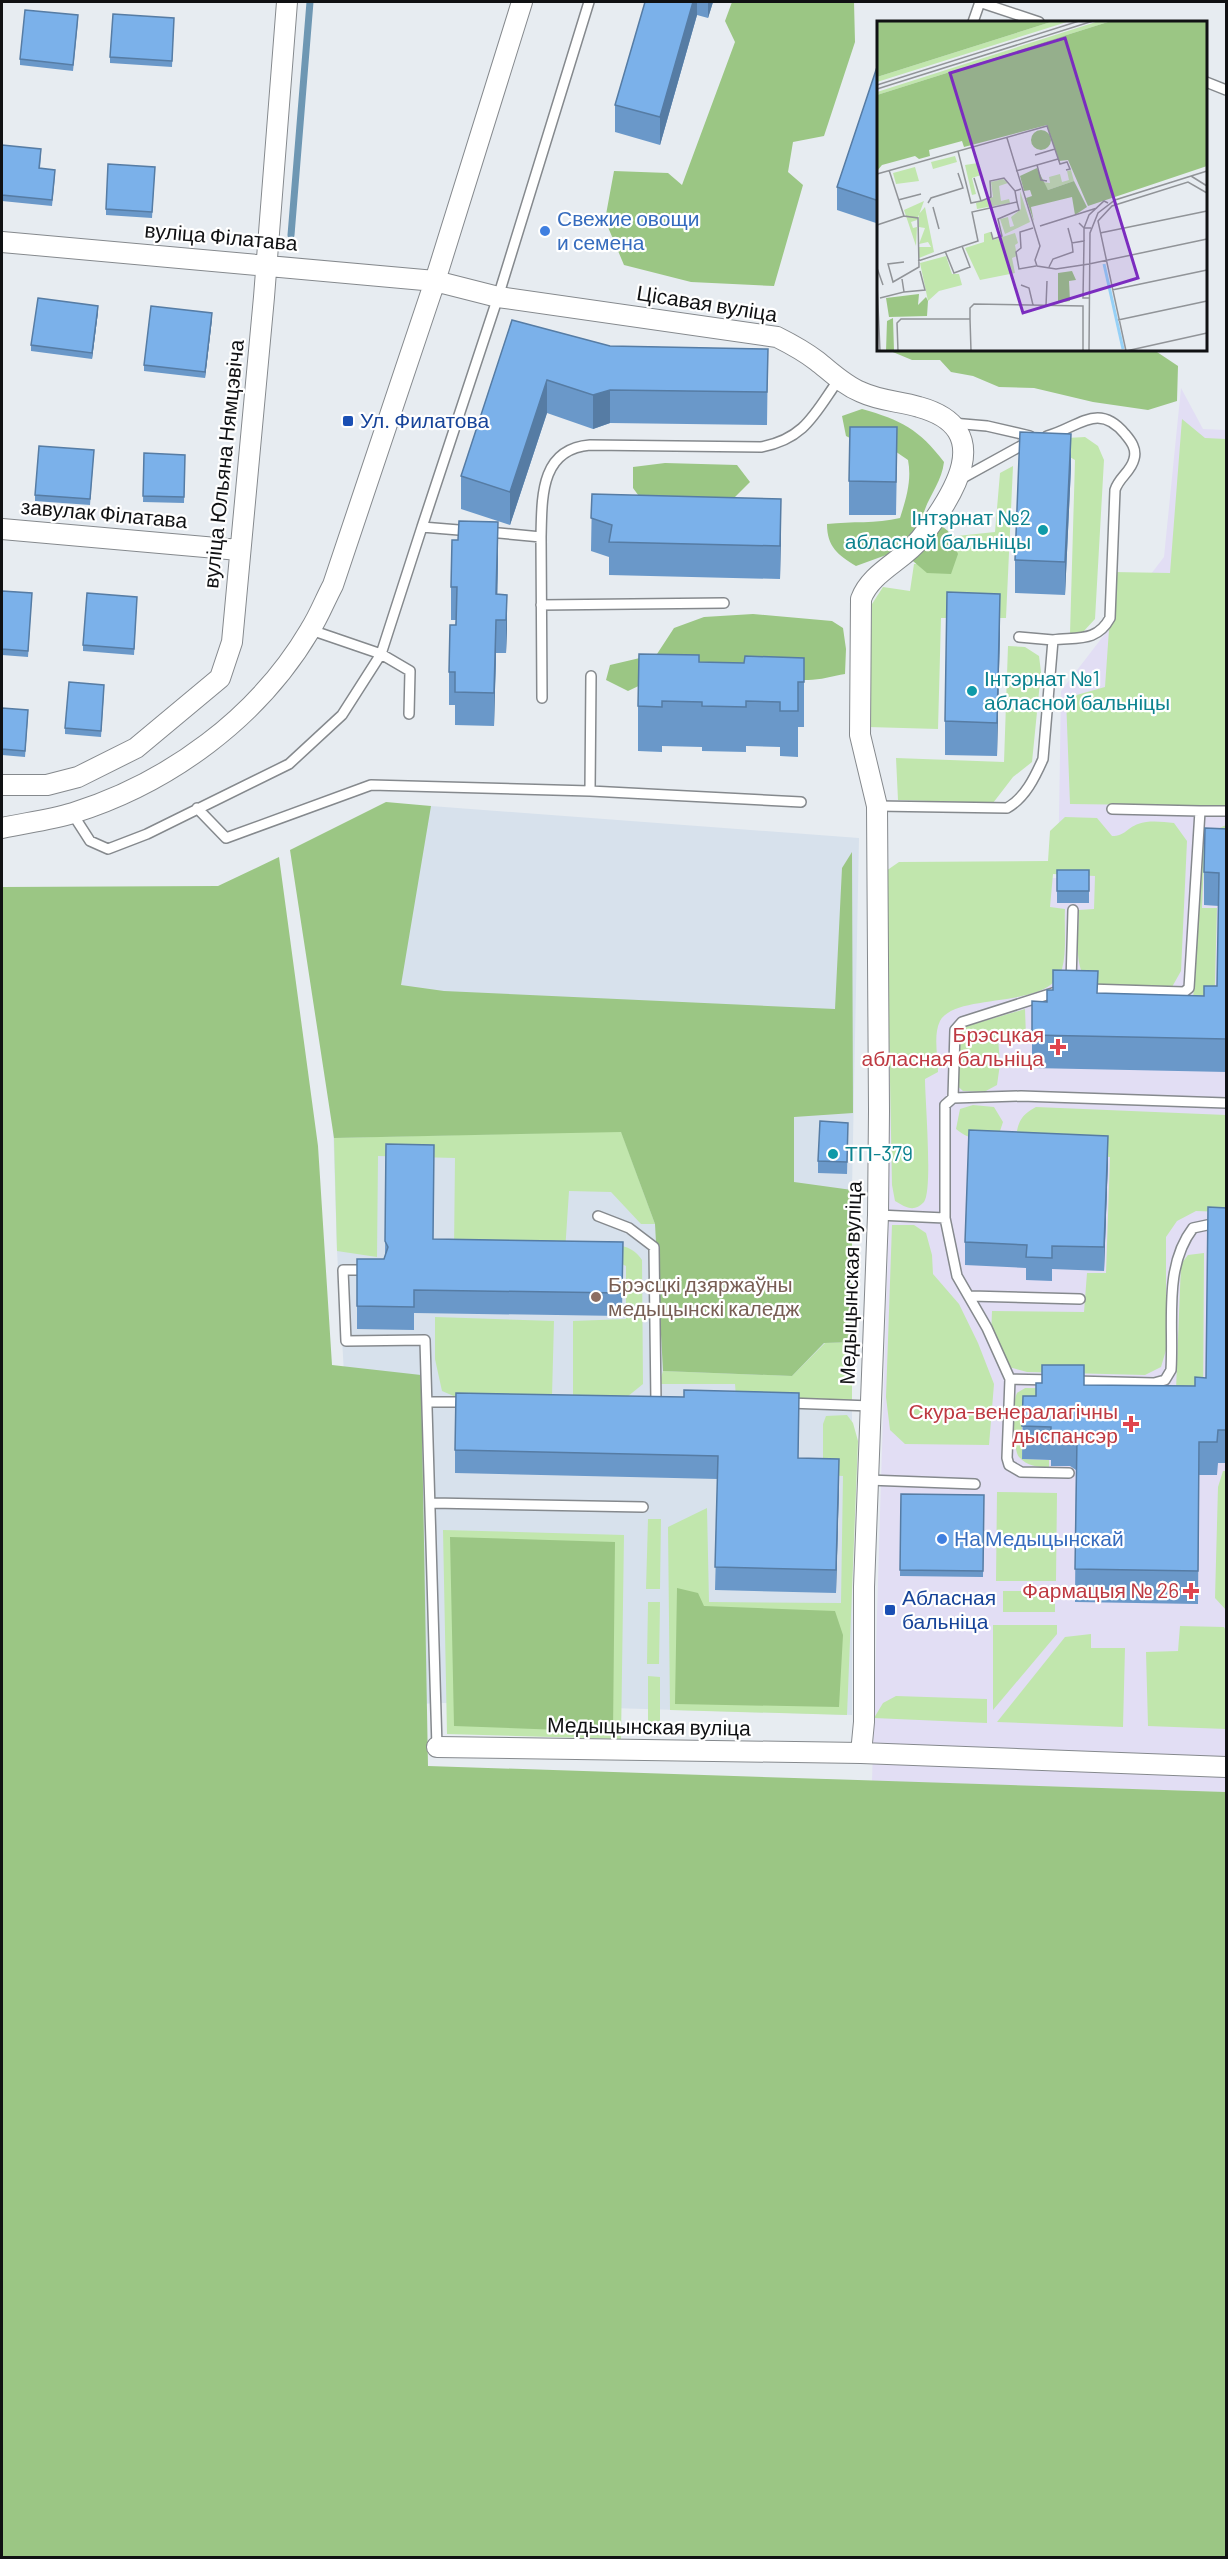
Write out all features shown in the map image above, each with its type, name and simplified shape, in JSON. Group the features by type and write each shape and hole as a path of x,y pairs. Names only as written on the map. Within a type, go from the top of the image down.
{"street":[{"name":"вуліца Юльяна Нямцэвіча","path":"2,785 47,785 100,767 136,748 220,678 232,642 287,2"},
{"path":"2,828 72,813 140,786 200,751 255,701 289,662 310,630 333,585 435,281 522,2"},
{"name":"вуліца Філатава","path":"2,242 435,281"},
{"name":"Цісавая вуліца","path":"435,281 498,297 777,337 816,360 839,379 871,397 920,407 948,423 959,436 964,450 959,480 948,502 918,542 865,588 861,599"},
{"name":"завулак Філатава","path":"2,529 239,550"},
{"name":"Медыцынская вуліца","path":"861,599 860,735 877,806 878,1215 864,1587 864,1722 861,1753"},
{"name":"Медыцынская вуліца","path":"437,1747 861,1753 1227,1767"}],"lane":[{"path":"72,813 90,841 108,849 147,834 289,764 342,715 381,654 498,297 589,2"},
{"path":"974,21 980,2 1036,21"},
{"path":"1207,82 1227,90"},
{"path":"542,698 542,511 550,469 564,451 590,444 761,447 777,444 792,438 805,427 839,379"},
{"path":"959,480 1036,438 1049,436 1084,420 1103,417 1116,423 1133,443 1135,456 1130,471 1118,482 1115,490 1110,618 1104,629 1097,635 1053,640 1018,637"},
{"path":"948,423 987,426 1036,438"},
{"path":"422,527 541,537"},
{"path":"542,605 724,603"},
{"path":"310,630 381,654 410,671 409,714"},
{"path":"877,806 1007,808 1017,803 1035,777 1043,759 1053,640"},
{"path":"590,791 591,676"},
{"path":"197,808 226,838 371,785 590,791 801,802"},
{"path":"1112,809 1227,811"},
{"path":"953,1098 955,1030 962,1022 1071,988 1184,992 1189,988 1200,811"},
{"path":"1071,988 1073,910"},
{"path":"1069,1473 1021,1472 1009,1465 1007,1458 1010,1378 970,1296 957,1276 945,1218 945,1105 953,1098 1021,1096 1227,1103"},
{"path":"878,1215 945,1218"},
{"path":"598,1216 629,1228 654,1247 656,1402"},
{"path":"1010,1378 1154,1383 1165,1380 1171,1370 1174,1265 1181,1242 1193,1228 1227,1221"},
{"path":"381,1270 343,1270 346,1341 425,1341 432,1503 437,1747"},
{"path":"970,1296 1080,1299"},
{"path":"428,1402 476,1402"},
{"path":"644,1402 667,1402"},
{"path":"777,1403 871,1406"},
{"path":"868,1480 975,1484"},
{"path":"432,1503 643,1507"}],"shaded area":[{"name":"Брэсцкая абласная бальніца","path":"1181,388 1203,429 1226,430 1226,1792 872,1781 889,1215 888,879 1058,878 1061,691 1164,557"},
{"name":"Брэсцкі дзяржаўны медыцынскі каледж","path":"431,806 859,838 852,1190 852,1715 443,1703 363,1706 337,1251 326,896"}],"green space":[{"path":"732,2 854,2 855,42 824,136 793,142 788,172 803,185 774,286 691,282 624,265 605,220 614,171 668,173 682,185 735,42 725,21"},
{"path":"890,351 1156,351 1178,366 1177,401 1148,410 1093,402 1034,388 999,387 973,376 951,372 940,360 912,360"},
{"path":"862,409 888,417 908,427 926,441 944,462 941,475 924,512 948,531 958,554 951,574 927,573 900,550 856,566 839,554 831,544 827,524 900,518 906,497 909,482 908,460 889,447 864,445 846,436 842,416"},
{"path":"1182,419 1205,438 1226,439 1226,806 1070,804 1066,698 1105,687 1113,572 1170,573"},
{"path":"1085,437 1098,446 1104,460 1095,619 1083,632 1070,634 1075,460 1063,453 1067,438"},
{"path":"665,463 737,465 750,482 732,500 644,503 633,488 633,467"},
{"path":"1013,466 1006,618 941,618 938,729 868,727 872,604 883,587 910,591 914,564 948,565 947,537 995,532 1000,473"},
{"path":"753,614 832,621 843,628 846,649 845,674 808,680 694,675 650,682 628,691 606,680 610,665 657,654 674,628 704,617"},
{"path":"1008,646 1025,647 1039,656 1041,672 1032,762 1013,777 993,803 898,800 896,758 1004,762"},
{"path":"386,802 431,806 401,985 444,991 835,1009 842,868 852,852 853,1113 794,1117 794,1182 852,1190 852,1342 824,1343 792,1376 663,1371 655,1224 621,1132 334,1138 290,850"},
{"path":"1065,817 1097,818 1112,836 1120,835 1142,823 1174,823 1187,841 1181,971 1172,987 1095,989 1082,974 1078,943 1079,910 1094,909 1095,876 1053,874 1050,907 1065,909 1065,947 1062,969 1054,982 1040,991 964,1006 949,1012 940,1021 936,1039 938,1072 925,1079 927,1194 924,1202 917,1207 906,1207 895,1201 892,1185 886,871 899,862 1048,861 1050,831"},
{"path":"1226,825 1226,860 1204,860 1202,908 1217,908 1214,1017 1193,1004 1199,856 1209,837"},
{"path":"279,857 318,1146 332,1365 421,1375 428,1766 1226,1792 1226,2557 2,2557 2,887 218,886"},
{"path":"1025,1009 1026,1037 998,1038 1000,1064 997,1085 984,1092 963,1091 953,1082 950,1060 960,1028"},
{"path":"973,1105 994,1107 1003,1122 999,1134 977,1138 966,1136 956,1129 960,1109"},
{"path":"1036,1107 1226,1115 1226,1212 1196,1211 1177,1221 1166,1237 1166,1350 1161,1367 1145,1375 1027,1372 1009,1367 991,1338 992,1311 1084,1312 1087,1273 1106,1273 1110,1157 1027,1153 1016,1138 1017,1132 1024,1116"},
{"path":"621,1131 655,1224 641,1224 611,1192 569,1191 565,1252 454,1250 455,1158 378,1156 377,1257 337,1251 334,1138"},
{"path":"892,1225 914,1225 926,1233 932,1255 933,1274 959,1304 978,1343 994,1384 989,1445 905,1444 890,1430 886,1397"},
{"path":"580,1244 622,1246 637,1253 642,1260 643,1384 627,1397 573,1397 573,1321 626,1319 626,1266"},
{"path":"1204,1253 1203,1407 1022,1426 1022,1459 1049,1460 1049,1468 1022,1460 1015,1446 1014,1415 1017,1393 1025,1388 1176,1390 1181,1264 1188,1255"},
{"path":"435,1317 554,1321 552,1396 456,1397 442,1391 435,1359"},
{"path":"852,1342 852,1406 736,1397 735,1384 659,1384 663,1371 792,1376 825,1343"},
{"path":"847,1415 853,1423 858,1441 847,1715 670,1710 668,1527 707,1508 709,1602 841,1603 843,1476 823,1475 823,1424 826,1416"},
{"path":"1223,1471 1226,1471 1226,1610 1215,1598 1218,1487"},
{"path":"997,1492 1057,1493 1056,1581 996,1581"},
{"path":"648,1519 661,1519 660,1589 646,1589"},
{"path":"443,1530 624,1535 621,1739 447,1734"},
{"path":"450,1537 615,1542 613,1732 454,1726"},
{"path":"677,1588 698,1593 704,1606 835,1611 843,1635 839,1707 675,1704"},
{"path":"1003,1591 1055,1591 1055,1612 1003,1612"},
{"path":"648,1602 660,1602 659,1664 647,1664"},
{"path":"993,1625 1057,1625 1057,1634 993,1710"},
{"path":"1180,1626 1224,1627 1226,1631 1226,1729 1148,1726 1146,1652 1178,1651"},
{"path":"1091,1634 1091,1648 1125,1648 1123,1727 997,1722 1065,1637"},
{"path":"648,1676 660,1677 660,1735 648,1735"},
{"path":"896,1696 987,1699 987,1723 874,1718 883,1703"}],"building":[{"path":"645,2 693,2 660,117 615,105"},
{"path":"25,10 78,15 73,65 20,59"},
{"path":"113,14 174,18 172,61 110,57"},
{"path":"877,67 877,200 837,187"},
{"path":"2,145 41,149 39,168 55,170 52,200 2,195"},
{"path":"108,164 155,167 152,212 106,209"},
{"path":"38,298 98,306 92,353 31,345"},
{"path":"151,306 212,313 205,372 144,365"},
{"path":"512,320 610,346 768,349 767,392 610,390 593,395 547,380 510,492 461,476"},
{"path":"850,427 897,427 896,482 849,481"},
{"name":"Інтэрнат №2 абласной бальніцы","path":"1020,432 1071,434 1065,562 1015,560"},
{"path":"39,446 94,450 90,499 35,495"},
{"path":"144,453 185,455 184,497 143,496"},
{"path":"592,494 781,499 780,546 609,542 612,525 591,518"},
{"path":"459,521 498,522 496,594 507,595 506,620 496,620 494,693 455,692 455,672 449,672 450,625 456,625 457,587 451,587 452,540 458,540"},
{"path":"2,591 32,593 28,651 2,649"},
{"name":"Інтэрнат №1 абласной бальніцы","path":"947,592 1000,594 997,723 945,721"},
{"path":"87,593 137,597 134,649 83,645"},
{"path":"639,654 699,655 699,662 744,663 745,656 804,658 804,682 798,682 798,711 780,711 780,702 746,701 746,707 702,706 702,702 662,701 662,707 638,706"},
{"path":"69,682 104,685 101,731 65,728"},
{"path":"2,708 28,710 25,751 2,749"},
{"path":"1205,828 1227,829 1227,1039 1032,1035 1032,1001 1047,1002 1047,990 1053,990 1053,970 1098,971 1097,993 1204,996 1204,986 1217,986 1219,873 1204,872"},
{"path":"1057,870 1089,870 1089,891 1057,891"},
{"name":"ТП-379","path":"820,1121 848,1123 847,1162 818,1161"},
{"path":"969,1130 1108,1136 1104,1247 1052,1246 1052,1258 1026,1257 1027,1245 965,1242"},
{"path":"386,1144 434,1145 433,1239 623,1242 622,1293 414,1290 414,1307 357,1306 357,1259 384,1259 388,1247 385,1241"},
{"name":"Скура-венералагічны дыспансэр","path":"1208,1207 1227,1208 1227,1430 1218,1430 1217,1442 1199,1442 1198,1571 1075,1569 1077,1438 1070,1433 1051,1433 1051,1427 1022,1426 1023,1396 1036,1396 1036,1383 1042,1383 1042,1365 1084,1365 1084,1385 1195,1386 1195,1377 1206,1378"},
{"path":"684,1390 799,1393 798,1458 839,1459 836,1570 715,1567 718,1456 455,1450 456,1393 684,1397"},
{"name":"На Медыцынскай","path":"901,1494 984,1495 983,1571 900,1570"}],"waterway":[{"path":"291,235 310,2"}],"place":[{"name":"Свежие овощи и семена","path":"545,231"},
{"name":"Ул. Филатова","path":"348,421"},
{"name":"Інтэрнат №2 абласной бальніцы","path":"1043,530"},
{"name":"Інтэрнат №1 абласной бальніцы","path":"972,691"},
{"name":"Брэсцкая абласная бальніца","path":"1058,1047"},
{"name":"ТП-379","path":"833,1154"},
{"name":"Брэсцкі дзяржаўны медыцынскі каледж","path":"596,1297"},
{"name":"Скура-венералагічны дыспансэр","path":"1131,1424"},
{"name":"На Медыцынскай","path":"942,1539"},
{"name":"Фармацыя № 26","path":"1191,1591"},
{"name":"Абласная бальніца","path":"890,1610"}]}
